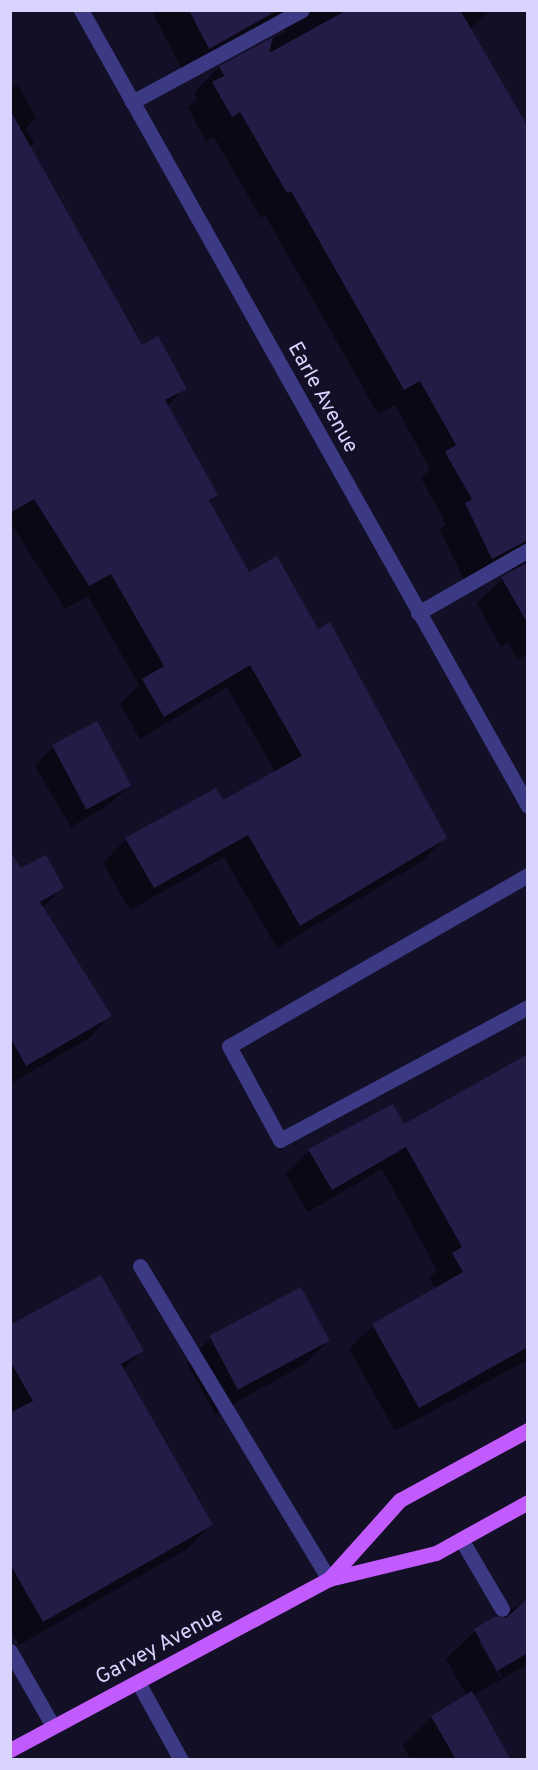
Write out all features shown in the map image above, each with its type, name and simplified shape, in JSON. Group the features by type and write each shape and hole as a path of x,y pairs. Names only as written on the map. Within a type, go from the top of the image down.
{"main road":[{"name":"Garvey Avenue","path":"329,1579 400,1500 528,1430"},
{"name":"Garvey Avenue","path":"10,1750 139,1684 329,1579 436,1554 528,1502"}],"street":[{"name":"Earle Avenue","path":"81,10 528,806"},
{"path":"132,102 302,10"},
{"path":"418,613 528,550"},
{"path":"528,875 229,1046 280,1140 528,1007"},
{"path":"140,1266 329,1579"},
{"path":"461,1539 502,1608"},
{"path":"10,1651 53,1726"},
{"path":"139,1684 181,1760"}],"building":[{"path":"189,10 278,10 209,49"},
{"path":"347,10 460,10 528,127 528,540 492,559 465,503 472,499 445,452 456,445 420,381 404,390 291,191 287,193 240,112 232,117 212,82 224,76 219,66 273,37 269,53"},
{"path":"10,110 142,345 158,336 187,389 165,400 218,495 209,500 249,572 277,556 318,629 330,622 447,838 300,926 248,835 154,888 125,838 216,788 223,800 302,756 250,665 164,717 142,679 164,666 111,574 89,586 34,499 10,513"},
{"path":"528,562 528,624 501,577"},
{"path":"97,721 131,785 86,809 52,745"},
{"path":"10,851 21,868 46,855 64,888 40,902 112,1016 26,1066 10,1037"},
{"path":"528,1054 528,1347 419,1408 372,1324 463,1272 452,1253 462,1247 406,1147 332,1190 308,1149 393,1104 404,1124"},
{"path":"101,1275 144,1351 121,1364 213,1525 43,1622 10,1564 10,1413 33,1401 10,1361 10,1325"},
{"path":"301,1287 330,1341 238,1390 209,1336"},
{"path":"528,1598 528,1653 497,1671 474,1629 496,1616 506,1618"},
{"path":"472,1691 511,1760 456,1760 431,1716"}]}
